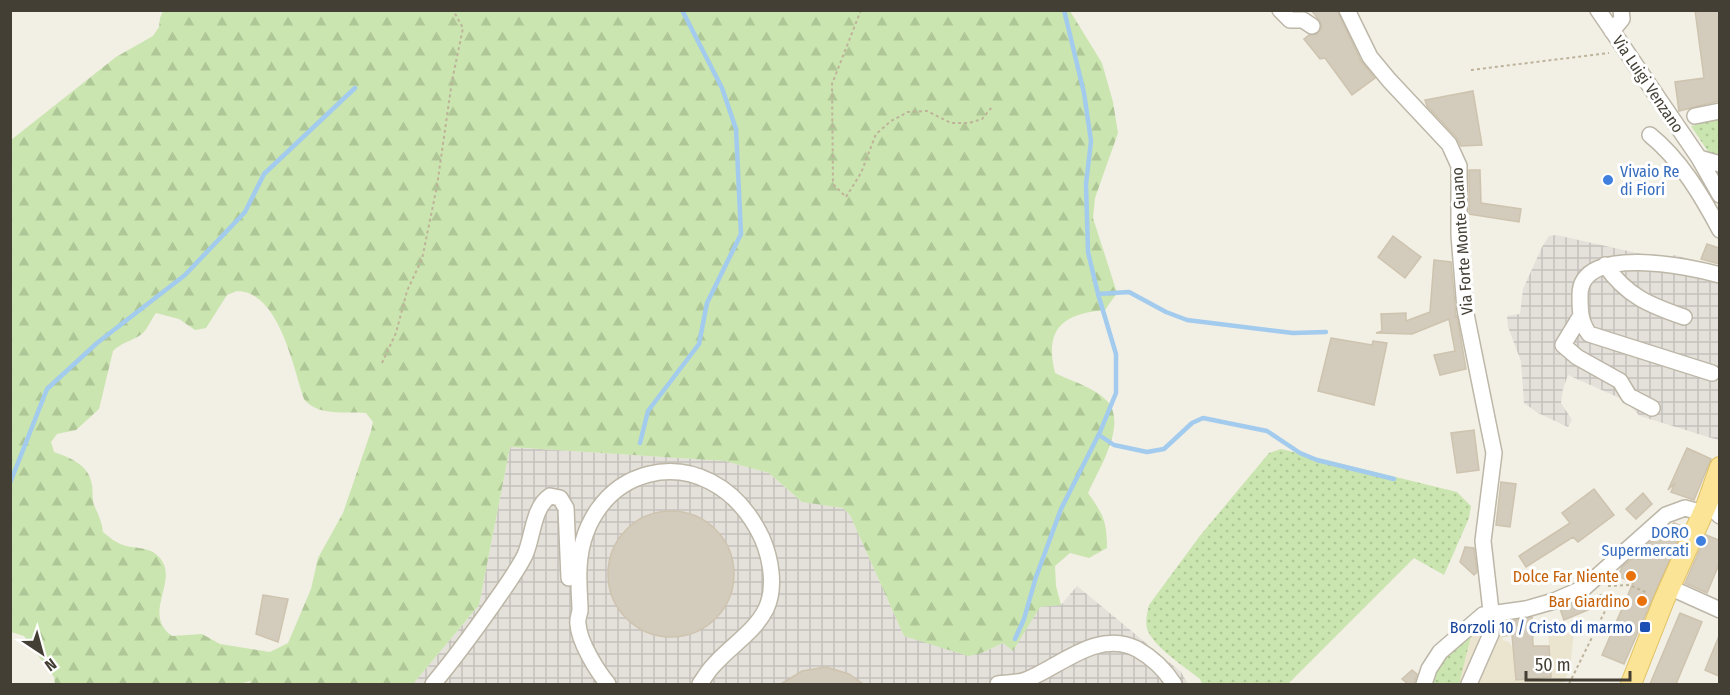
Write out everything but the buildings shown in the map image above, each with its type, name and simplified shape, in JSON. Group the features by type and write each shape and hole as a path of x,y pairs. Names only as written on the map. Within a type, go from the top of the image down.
{"main road":[{"path":"1631,684 1666,593 1710,511 1719,467"}],"street":[{"path":"1280,10 1290,20 1304,20 1312,26"},
{"name":"Via Forte Monte Guano","path":"1347,10 1370,57 1449,144 1459,166 1459,235 1465,309 1494,453 1483,541 1491,613 1490,636 1469,684"},
{"name":"Via Luigi Venzano","path":"1598,10 1699,158 1719,195"},
{"path":"1612,31 1622,19 1622,10"},
{"path":"1695,116 1719,111"},
{"path":"1650,135 1667,151 1705,202 1719,230"},
{"path":"1699,158 1719,164"},
{"path":"1712,373 1589,334 1580,316 1580,290 1592,271 1605,265 1661,264 1691,267 1719,275"},
{"path":"1605,265 1617,282 1643,302 1684,317"},
{"path":"1580,316 1563,345 1577,357 1620,381 1629,396 1652,408"},
{"path":"578,625 580,548 597,512 614,492 635,479 659,471 686,474 715,483 739,502 753,519 771,567 771,585 766,608 754,627 713,666 700,684"},
{"path":"433,684 454,660 513,576 525,555 538,513 550,496 560,498 566,508 570,607 591,660 608,684"},
{"path":"1424,684 1440,652 1483,615 1526,609 1554,602 1596,582 1666,515 1685,508 1710,511"},
{"path":"1666,593 1719,610"},
{"path":"998,684 1024,682 1061,661 1107,643 1131,646 1145,653 1157,663 1174,684"}],"path":[{"path":"382,363 396,333 407,291 422,260 437,186 452,81 463,28 453,10"},
{"path":"861,10 832,84 833,184 846,197 861,173 876,134 891,120 908,112 927,111 951,123 969,123 982,119 992,107"},
{"path":"1472,70 1626,51"},
{"path":"1596,582 1610,586 1629,585 1666,593"},
{"path":"1569,684 1605,611 1596,582"}],"shaded area":[{"path":"1556,235 1664,259 1675,255 1719,268 1718,440 1640,416 1624,400 1568,375 1561,403 1572,420 1568,427 1538,413 1524,403 1521,361 1508,327 1507,316 1520,314 1523,289 1542,247 1549,236"},
{"path":"510,447 725,461 769,473 802,502 843,508 850,515 904,636 979,654 1003,643 1013,651 1040,606 1061,605 1077,586 1181,672 1188,684 413,684 479,605"},
{"path":"1548,631 1574,632 1570,668 1563,684 1424,684 1459,634 1471,636 1502,634 1503,640 1509,642 1513,648 1549,646"}],"green space":[{"path":"163,11 1070,11 1102,63 1113,102 1118,133 1095,198 1093,218 1117,293 1105,310 1078,315 1060,326 1052,345 1052,358 1055,373 1103,397 1113,412 1113,435 1109,448 1088,493 1103,518 1107,548 1089,558 1070,553 1055,566 1056,586 1061,605 1040,607 1013,651 1003,643 979,654 968,656 904,636 850,515 843,508 802,502 769,473 725,461 510,447 479,605 413,684 249,684 251,681 239,684 55,684 54,677 24,636 11,632 11,140 116,57 153,36 159,27","holes":["237,291 251,294 264,303 274,317 289,351 304,399 310,405 324,411 366,413 373,422 343,513 318,558 311,589 288,643 270,652 220,644 202,634 172,636 163,627 160,617 166,575 164,565 154,553 120,544 103,532 93,503 92,485 87,472 78,463 54,452 51,442 57,434 76,430 99,409 113,351 142,334 156,313 179,319 195,330 206,328 227,295"]},
{"path":"1719,119 1719,160 1711,156 1691,126"},
{"path":"1281,449 1457,492 1471,506 1469,518 1444,575 1414,558 1288,684 1202,684 1200,679 1153,639 1146,619 1149,605 1199,537 1269,453"},
{"path":"1459,634 1471,636 1459,684 1424,684"}],"waterway":[{"path":"640,443 648,411 699,344 707,303 741,234 736,129 722,88 682,10"},
{"path":"1015,639 1024,619 1036,577 1061,509 1100,432 1116,393 1116,354 1088,252 1086,184 1091,141 1084,93 1064,10"},
{"path":"10,483 47,389 97,343 185,275 245,212 264,174 355,88"},
{"path":"1098,294 1129,292 1166,312 1187,320 1293,333 1326,332"},
{"path":"1099,435 1114,445 1147,452 1164,449 1192,423 1203,418 1267,431 1300,453 1317,460 1394,479"}],"place":[{"name":"Vivaio Re di Fiori","path":"1608,180"},
{"name":"DORO Supermercati","path":"1701,541"},
{"name":"Dolce Far Niente","path":"1631,576"},
{"name":"Bar Giardino","path":"1642,601"},
{"name":"Borzoli 10 / Cristo di marmo","path":"1645,627"}]}
